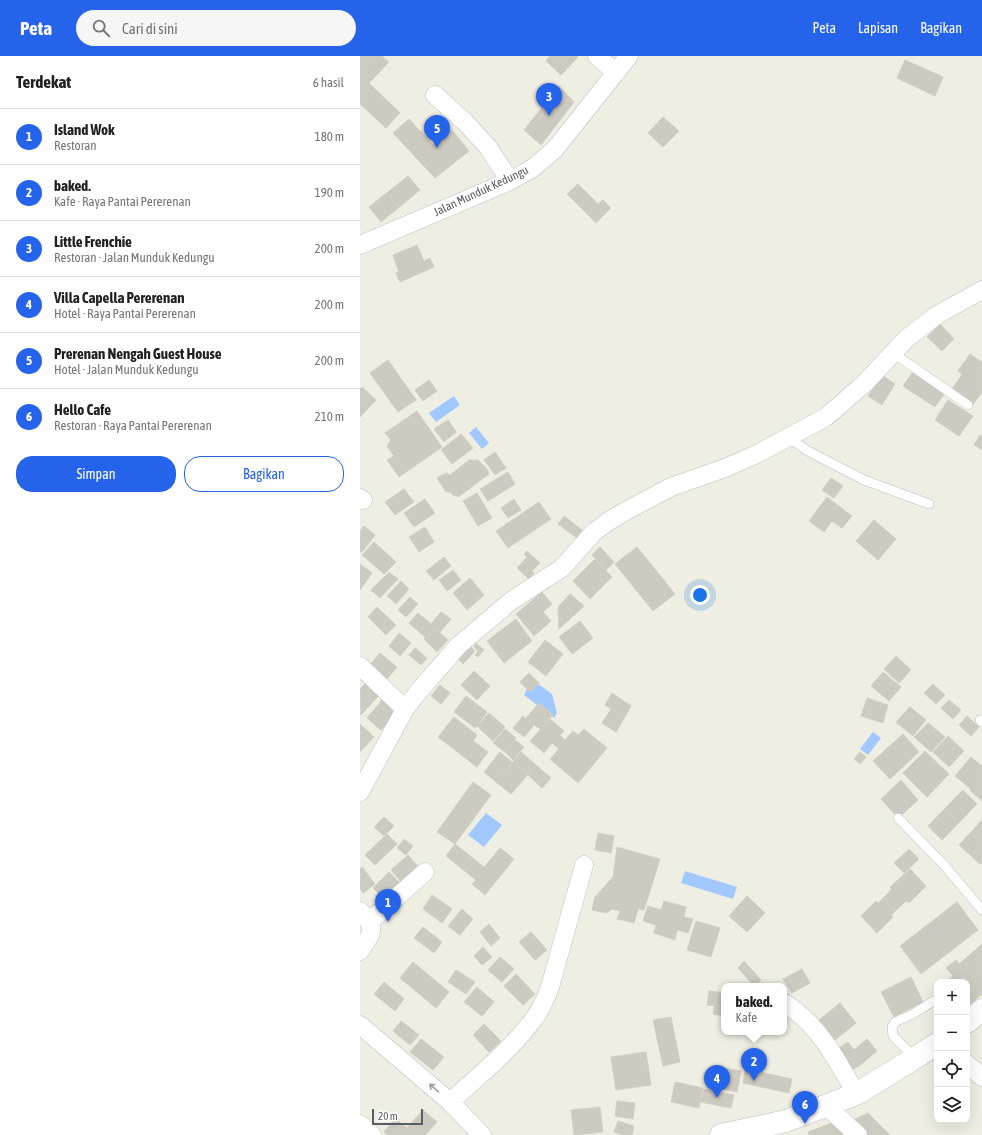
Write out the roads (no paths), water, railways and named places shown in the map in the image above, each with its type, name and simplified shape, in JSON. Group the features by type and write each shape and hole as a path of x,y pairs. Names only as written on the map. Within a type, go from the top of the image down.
{"street":[{"path":"597,56 616,73"},
{"name":"Jalan Munduk Kedungu","path":"360,245 510,181 532,168 555,149 629,56"},
{"path":"435,95 465,122 488,147 510,181"},
{"path":"360,792 405,709 459,645 511,601 562,568 594,532 609,521 671,487 725,468 757,454 826,417 864,384 907,338 937,316 982,290"},
{"path":"360,666 405,709"},
{"path":"450,1102 512,1044 534,1019 545,1000 584,865"},
{"path":"360,951 370,937 372,929 364,916 425,872"},
{"path":"787,1005 809,1023 842,1069 856,1094"},
{"path":"970,1020 982,1010"},
{"path":"360,1025 450,1102 482,1135"},
{"path":"732,1134 786,1121 856,1094 934,1046"},
{"path":"970,1067 982,1077"},
{"path":"826,1106 858,1135"},
{"path":"360,1124 372,1135"}],"lane":[{"path":"893,353 968,405"},
{"path":"789,438 808,451 864,480 929,504"},
{"path":"898,818 944,865 982,910"},
{"path":"915,1058 893,1036 892,1027 895,1022 913,1014 934,1001"}],"water":[{"path":"454,396 460,405 436,422 429,413"},
{"path":"476,427 489,443 482,449 469,433"},
{"path":"538,684 552,694 557,713 554,718 552,716 553,715 539,703 537,705 524,695 527,689 530,692"},
{"path":"873,732 881,738 868,755 860,749"},
{"path":"486,813 502,825 484,847 468,835"},
{"path":"685,871 737,887 733,899 681,883"}],"place":[{"name":"Little Frenchie","path":"549,116"},
{"name":"Prerenan Nengah Guest House","path":"437,148"},
{"name":"Island Wok","path":"388,922"},
{"name":"baked.","path":"754,1081"},
{"name":"Villa Capella Pererenan","path":"717,1098"},
{"name":"Hello Cafe","path":"805,1124"}]}
